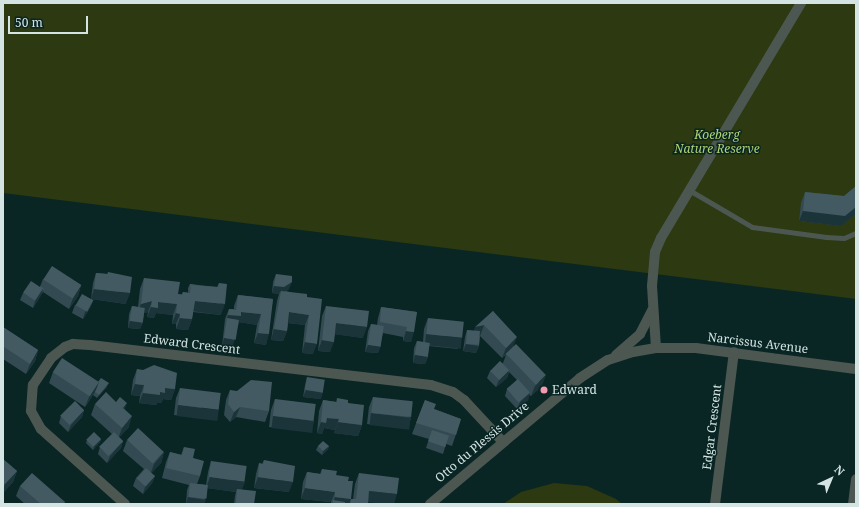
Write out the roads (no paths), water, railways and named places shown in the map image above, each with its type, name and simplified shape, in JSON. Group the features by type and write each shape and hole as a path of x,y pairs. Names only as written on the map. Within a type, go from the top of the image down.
{"street":[{"path":"656,348 652,310 652,286 655,252 688,190 801,3"},
{"path":"608,360 640,334 652,310"},
{"name":"Edward Crescent","path":"125,504 41,429 31,411 33,386 50,358 65,347 73,344 431,385 453,392 464,400 503,442"},
{"name":"Narcissus Avenue","path":"656,348 686,348 734,352 856,369"},
{"name":"Otto du Plessis Drive","path":"430,504 572,384 608,360 656,348"},
{"name":"Edgar Crescent","path":"715,504 734,352"},
{"path":"853,504 856,479"}],"lane":[{"path":"688,190 752,228 844,238 856,233"}],"place":[{"name":"Edward","path":"544,390"}],"park label":[{"name":"Koeberg Nature Reserve","path":"717,142"}]}
